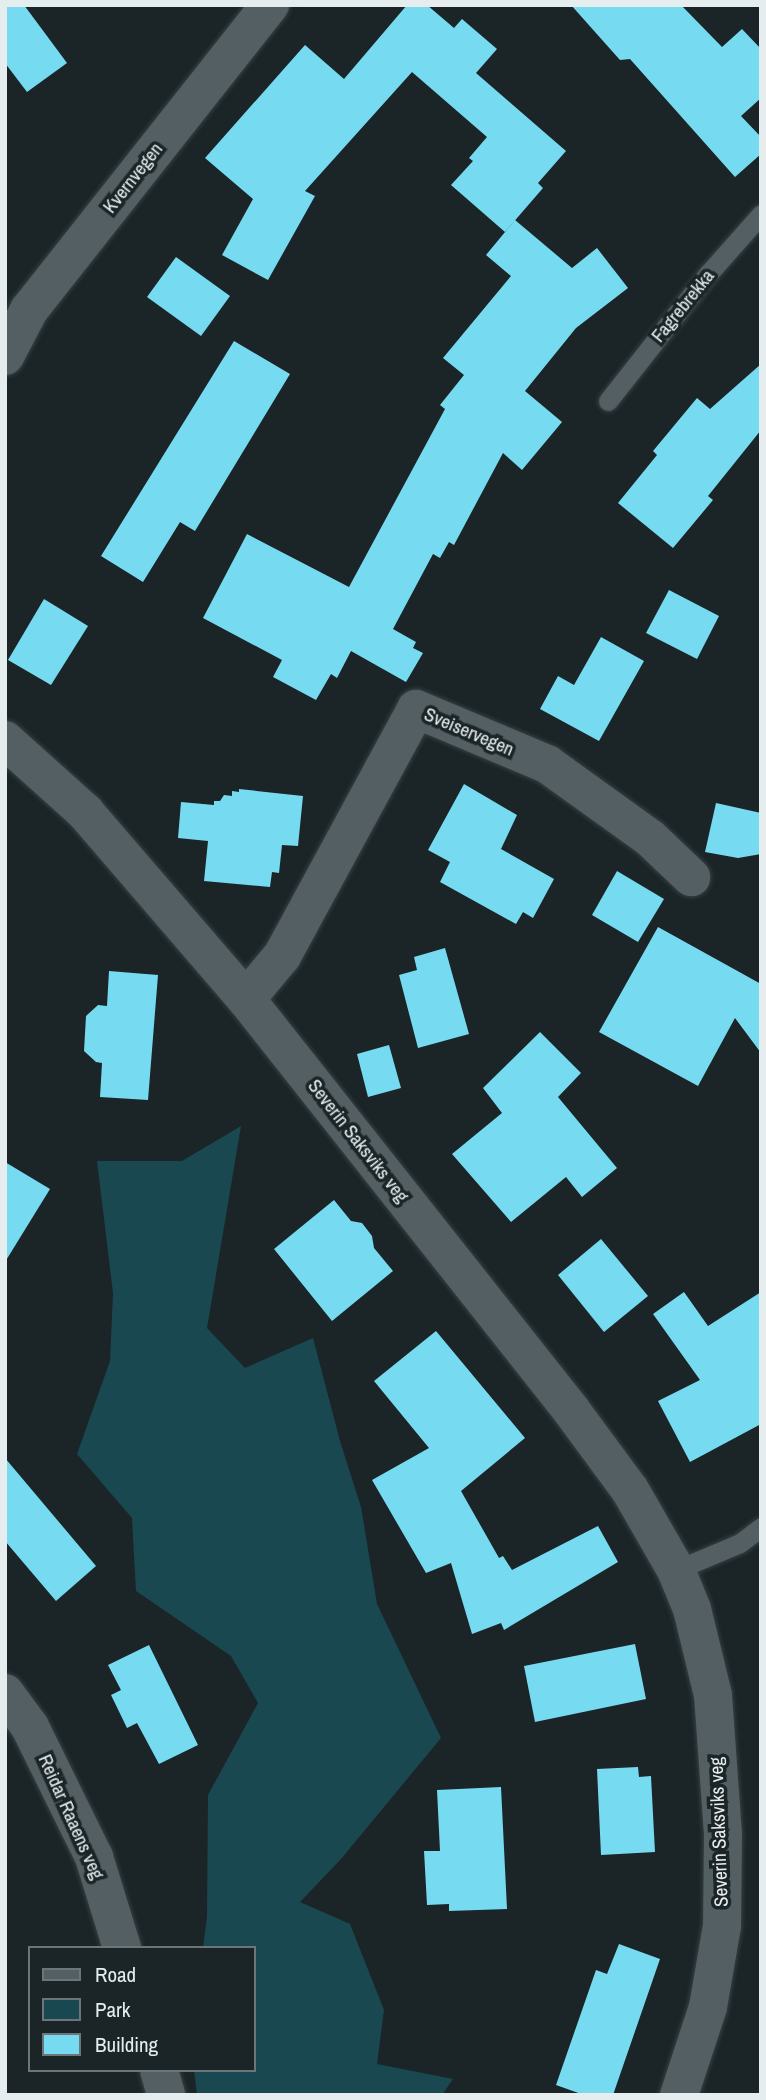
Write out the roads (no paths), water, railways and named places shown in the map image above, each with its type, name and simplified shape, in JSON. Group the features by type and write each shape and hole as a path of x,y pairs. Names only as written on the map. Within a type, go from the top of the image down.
{"street":[{"name":"Kvernvegen","path":"5,356 29,310 270,5"},
{"name":"Sveiservegen","path":"246,999 282,956 416,709 548,764 650,838 691,877"},
{"name":"Severin Saksviks veg","path":"5,740 85,812 246,999 571,1410 630,1490 676,1570 691,1609 713,1695 723,1834 722,1926 708,2007 679,2095"},
{"name":"Reidar Raaens veg","path":"5,1693 30,1727 94,1857 121,1946"},
{"path":"160,2072 166,2095"}],"lane":[{"name":"Fagrebrekka","path":"608,401 708,275 761,214"},
{"path":"676,1570 740,1543 761,1527"}]}
